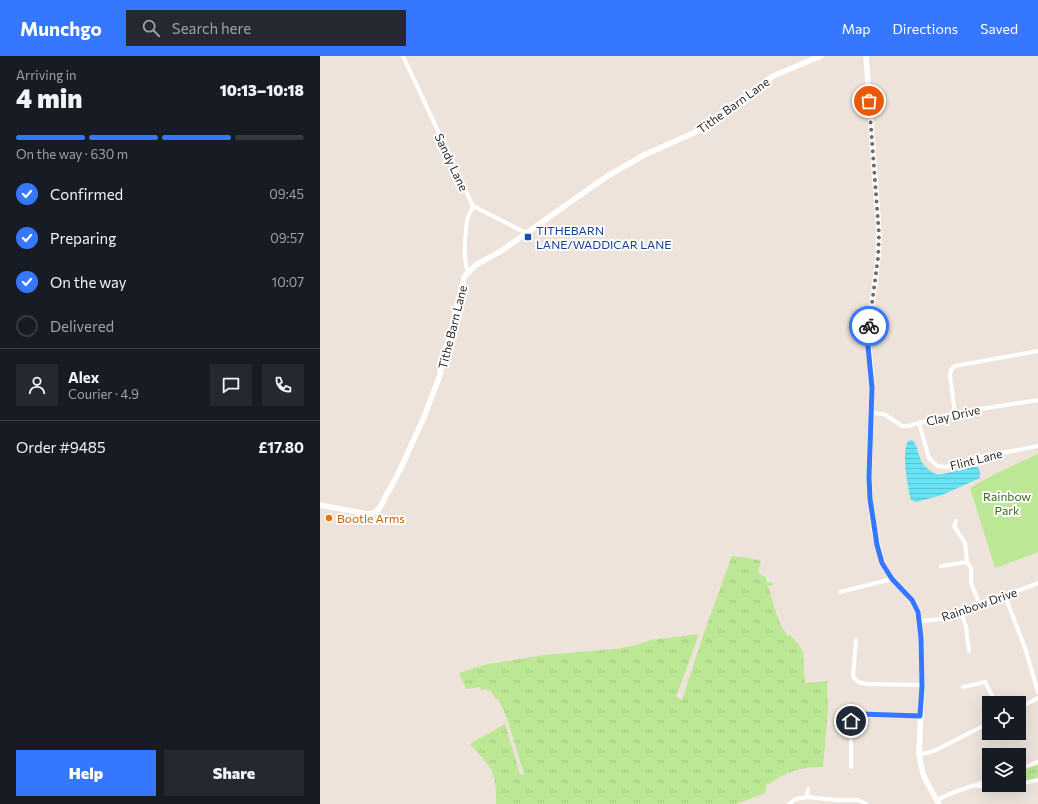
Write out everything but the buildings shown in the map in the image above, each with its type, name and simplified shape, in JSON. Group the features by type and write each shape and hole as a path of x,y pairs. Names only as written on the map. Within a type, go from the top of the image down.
{"street":[{"name":"Sandy Lane","path":"403,56 473,206"},
{"name":"Tithe Barn Lane","path":"321,506 367,514 374,514 379,509 400,470 424,417 439,378 453,318 465,276 468,272 476,265 501,251 606,177 644,155 698,131 773,76 821,56"},
{"path":"866,56 879,234 878,258 868,346 872,388 869,477 870,499 882,563 892,579 912,600 918,612 920,621 922,686 919,754 925,779 938,802 982,782"},
{"path":"468,272 465,262 466,227 473,206 526,233"},
{"path":"955,413 950,376 951,370 955,366 1038,351"},
{"name":"Clay Drive","path":"871,413 884,414 902,426 908,426 955,413 1038,400"},
{"name":"Flint Lane","path":"919,423 929,458 937,466 946,467 979,457 1038,446"},
{"path":"956,521 954,526 965,543 967,562 971,568 971,584 980,605"},
{"path":"941,566 967,562"},
{"path":"840,592 892,579"},
{"name":"Rainbow Drive","path":"920,621 941,619 1038,583"},
{"path":"1005,596 1025,648 1038,692"},
{"path":"961,612 966,627 969,651"},
{"path":"856,640 853,676 855,680 867,684 922,686"},
{"path":"963,687 985,682 992,696"},
{"path":"1026,704 1038,698"},
{"path":"851,767 851,721 856,715 920,716"},
{"path":"919,754 936,750 982,727"},
{"path":"1026,766 1038,762"},
{"path":"1026,783 1038,780"},
{"path":"972,786 982,786"},
{"path":"807,797 808,789"},
{"path":"789,804 796,799 807,797 859,800 866,804"},
{"path":"821,798 821,804"}],"green space":[{"name":"Rainbow Park","path":"1038,454 1038,552 995,568 970,488 993,475"},
{"path":"732,556 761,561 758,572 766,577 767,583 772,582 773,585 768,586 781,625 788,636 790,635 803,652 805,683 827,681 828,709 823,767 801,769 788,773 769,784 767,783 765,793 736,804 496,804 494,776 488,765 470,744 505,724 519,771 521,775 524,774 507,718 498,699 496,699 490,690 481,690 480,687 466,689 459,673 484,665 525,658 615,649 632,646 651,640 699,634 676,697 682,700"},
{"path":"1038,764 1038,780 1026,783 1026,768"}],"water":[{"path":"912,440 922,462 933,473 942,474 964,468 978,467 980,478 942,495 916,502 911,500 908,487 905,453 908,441"}],"way so far":[{"path":"869,101 879,234 878,258 869,326"}],"place":[{"name":"TITHEBARN LANE/WADDICAR LANE","path":"528,237"},
{"name":"Bootle Arms","path":"329,518"}],"route":[{"path":"851,721 856,715 860,714 920,716 922,686 921,638 918,612 912,600 892,579 882,563 877,545 870,499 869,477 872,388 868,346 869,326"}]}
